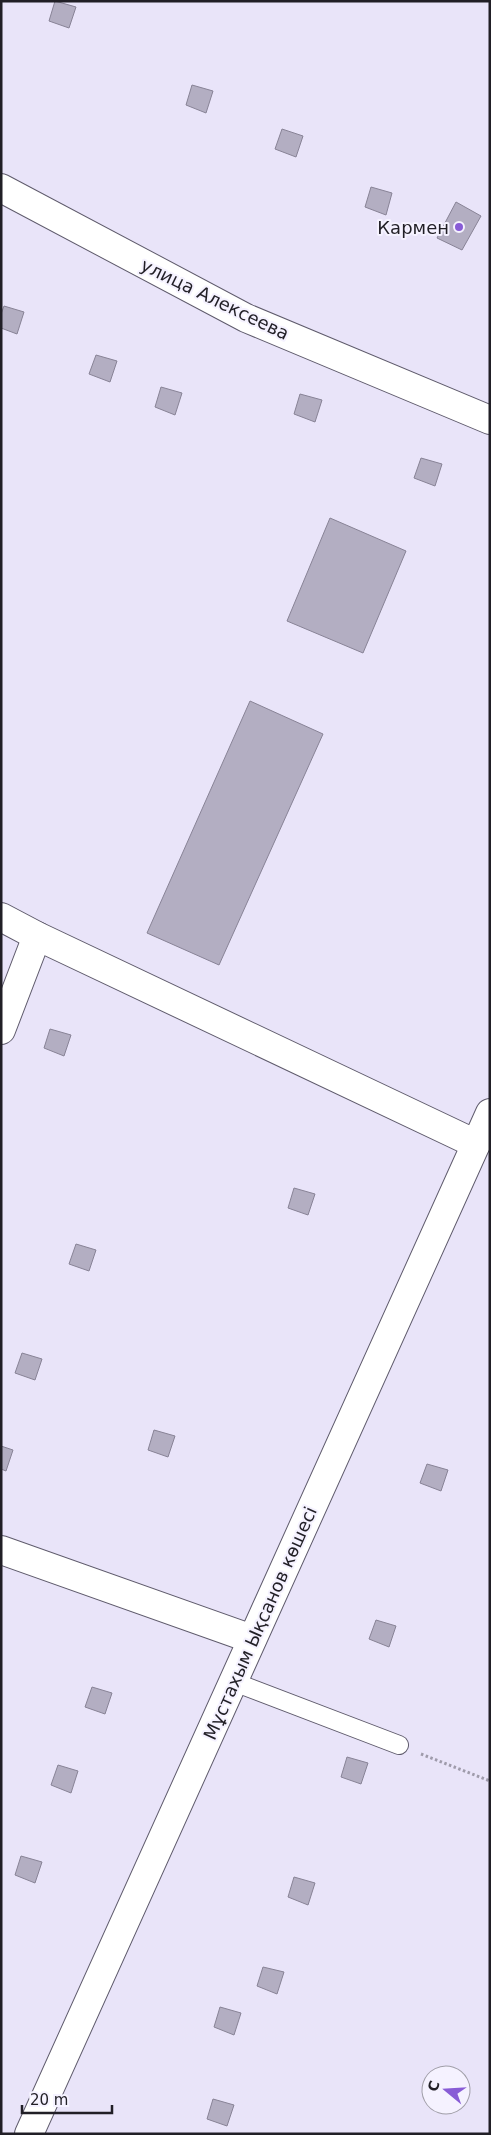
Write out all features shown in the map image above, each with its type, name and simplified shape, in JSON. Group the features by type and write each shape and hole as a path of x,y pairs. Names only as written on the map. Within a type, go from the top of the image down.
{"street":[{"name":"улица Алексеева","path":"1,188 246,318 490,420"},
{"path":"1,917 37,936 476,1144"},
{"path":"1,1030 37,936"},
{"name":"Мұстахым Ықсанов көшесі","path":"29,2134 490,1113"},
{"path":"1,1550 252,1639"}],"lane":[{"path":"234,1682 399,1745"}],"path":[{"path":"399,1745 490,1781"}],"building":[{"path":"55,1 76,7 69,28 49,21"},
{"path":"192,85 213,91 206,113 186,105"},
{"path":"282,129 303,136 296,157 275,149"},
{"path":"371,187 392,193 386,215 365,207"},
{"name":"Кармен","path":"456,202 481,216 462,250 437,238"},
{"path":"4,306 24,312 17,334 1,328 1,314"},
{"path":"96,355 117,361 110,382 89,374"},
{"path":"161,387 182,393 175,415 155,407"},
{"path":"300,394 322,400 315,422 294,414"},
{"path":"421,458 442,464 435,486 414,478"},
{"path":"330,518 406,551 363,653 287,621"},
{"path":"250,701 323,734 219,965 147,933"},
{"path":"50,1029 71,1035 64,1056 44,1048"},
{"path":"294,1188 315,1194 308,1215 288,1208"},
{"path":"76,1244 96,1250 89,1271 69,1264"},
{"path":"22,1353 42,1359 35,1380 15,1373"},
{"path":"154,1430 175,1436 168,1457 148,1450"},
{"path":"1,1446 13,1450 6,1471 1,1469"},
{"path":"427,1464 448,1470 441,1491 420,1483"},
{"path":"376,1620 396,1626 389,1647 369,1639"},
{"path":"92,1687 112,1693 105,1714 85,1707"},
{"path":"347,1757 368,1763 361,1784 341,1777"},
{"path":"58,1765 78,1771 71,1793 51,1785"},
{"path":"21,1856 42,1862 35,1883 15,1875"},
{"path":"294,1877 315,1883 308,1905 288,1897"},
{"path":"263,1967 284,1972 277,1994 257,1986"},
{"path":"220,2007 241,2013 234,2035 214,2027"},
{"path":"213,2099 234,2105 227,2126 207,2119"}],"place":[{"name":"Кармен","path":"459,227"}]}
